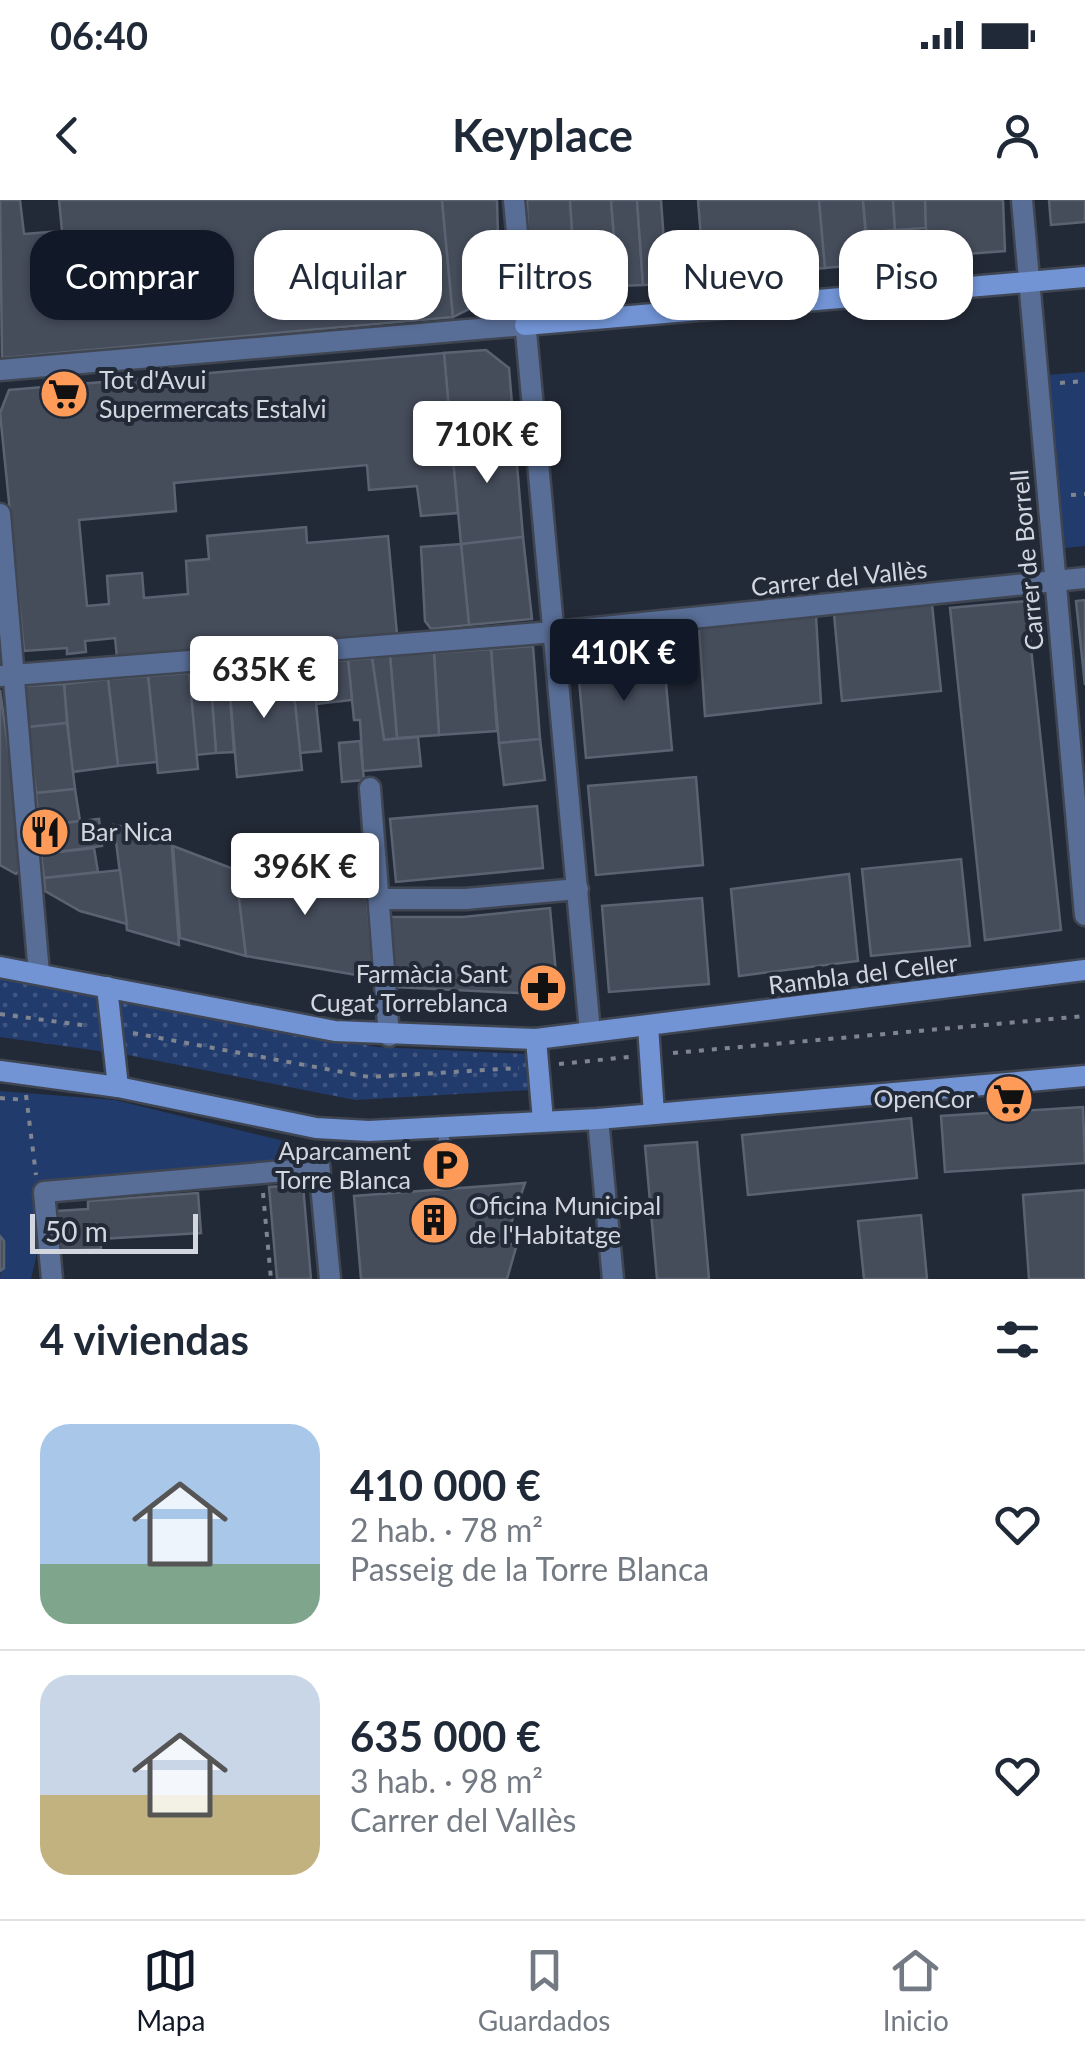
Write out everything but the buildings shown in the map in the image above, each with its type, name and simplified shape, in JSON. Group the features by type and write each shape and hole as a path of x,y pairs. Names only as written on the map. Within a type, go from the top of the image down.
{"street":[{"path":"514,200 590,1032"},
{"name":"Carrer de Borrell","path":"1022,200 1085,915"},
{"path":"0,370 1085,277"},
{"path":"0,514 8,676 38,974"},
{"name":"Carrer del Vallès","path":"8,676 554,632 1085,578"},
{"path":"370,788 389,1036"},
{"path":"379,899 466,899 578,889"},
{"name":"Rambla del Celler","path":"0,968 335,1031 536,1039 1085,970"},
{"path":"107,987 118,1087"},
{"path":"648,1026 654,1114"},
{"path":"536,1039 543,1120"},
{"path":"0,1071 118,1087 316,1128 353,1131 598,1119 1085,1076"},
{"path":"598,1119 614,1279"},
{"path":"52,1279 44,1192 261,1173 319,1164 330,1279"}],"lane":[{"path":"443,1126 446,1165"}],"path":[{"path":"0,1098 26,1100 34,1166 44,1192"},
{"path":"319,1164 350,1156 353,1131"},
{"path":"261,1173 271,1279"}],"shaded area":[{"path":"1085,372 1085,546 1065,548 1048,375"},
{"path":"0,973 377,1047 527,1054 529,1090 355,1100 128,1055 0,1037"},
{"path":"0,1091 115,1100 305,1146 307,1169 294,1161 37,1184 39,1244 31,1279 0,1279 4,1241 0,1236"}],"place":[{"name":"Tot d'Avui Supermercats Estalvi","path":"64,394"},
{"name":"Bar Nica","path":"45,832"},
{"name":"Farmàcia Sant Cugat Torreblanca","path":"543,988"},
{"name":"OpenCor","path":"1009,1099"},
{"name":"Aparcament Torre Blanca","path":"446,1165"},
{"name":"Oficina Municipal de l'Habitatge","path":"434,1220"}]}
